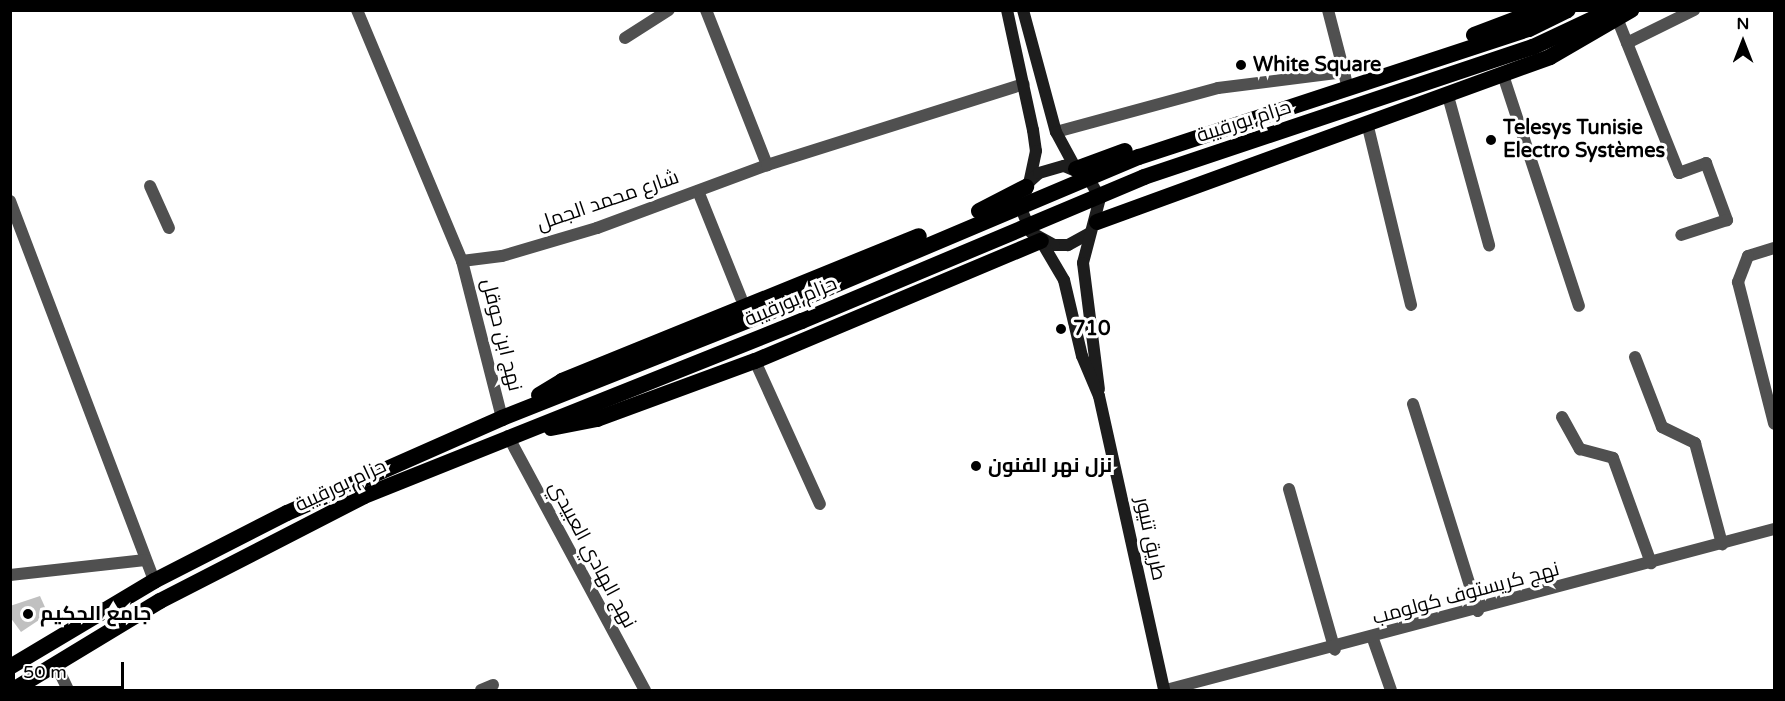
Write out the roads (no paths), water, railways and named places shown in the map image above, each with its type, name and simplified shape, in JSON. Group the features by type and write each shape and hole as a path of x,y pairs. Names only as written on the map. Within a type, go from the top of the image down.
{"highway":[{"path":"1076,169 1342,82 1540,10"},
{"name":"حزام بورقيبة","path":"10,667 154,581 287,513 502,418 795,303 1138,157 1342,82 1568,10"},
{"path":"1094,228 1550,57 1620,13"},
{"name":"حزام بورقيبة","path":"13,690 55,663 297,528 508,436 802,321 1144,177 1342,112 1533,46 1620,13"},
{"path":"502,418 562,381 1028,185"},
{"path":"508,436 597,419 755,361 1041,241"}],"main road":[{"path":"1007,10 1036,151 1028,185 1024,221 1041,241 1068,245 1094,228 1100,198 1076,169 1056,132 1023,10"},
{"path":"1028,185 1052,167 1076,169"},
{"name":"طريق تنيور","path":"1094,228 1084,271 1099,353 1099,396"},
{"name":"طريق تنيور","path":"1041,241 1064,280 1082,356 1099,396 1165,690"}],"street":[{"path":"357,10 462,261"},
{"path":"625,38 669,10"},
{"path":"706,10 766,165"},
{"path":"1056,132 1218,88 1342,82 1328,10"},
{"path":"1627,43 1694,10"},
{"path":"1620,13 1627,43 1679,173 1706,164 1727,220 1681,236"},
{"path":"1503,75 1579,306"},
{"name":"شارع محمد الجمل","path":"462,261 534,247 698,191 766,165 1024,84"},
{"path":"1448,96 1489,245"},
{"path":"1368,127 1411,305"},
{"path":"150,186 169,228"},
{"path":"698,191 741,297"},
{"path":"10,201 154,581"},
{"path":"1774,248 1748,256 1738,282 1774,423"},
{"name":"نهج ابن حوقل","path":"462,261 502,418"},
{"path":"1635,357 1662,427 1695,443 1722,544"},
{"path":"755,361 820,504"},
{"path":"1413,404 1478,610"},
{"path":"1562,417 1580,449 1613,458 1651,563"},
{"name":"نهج الهادي العبيدي","path":"508,436 645,690"},
{"path":"1289,489 1335,650"},
{"name":"نهج كريستوف كولومب","path":"1165,690 1335,650 1774,529"},
{"path":"10,575 146,560"},
{"path":"1373,639 1391,690"},
{"path":"55,663 68,690"}],"place":[{"name":"White Square","path":"1241,65"},
{"name":"Telesys Tunisie Electro Systèmes","path":"1491,140"},
{"name":"710","path":"1061,329"},
{"name":"نزل نهر الفنون","path":"976,466"},
{"name":"جامع الحكيم","path":"28,614"}]}
